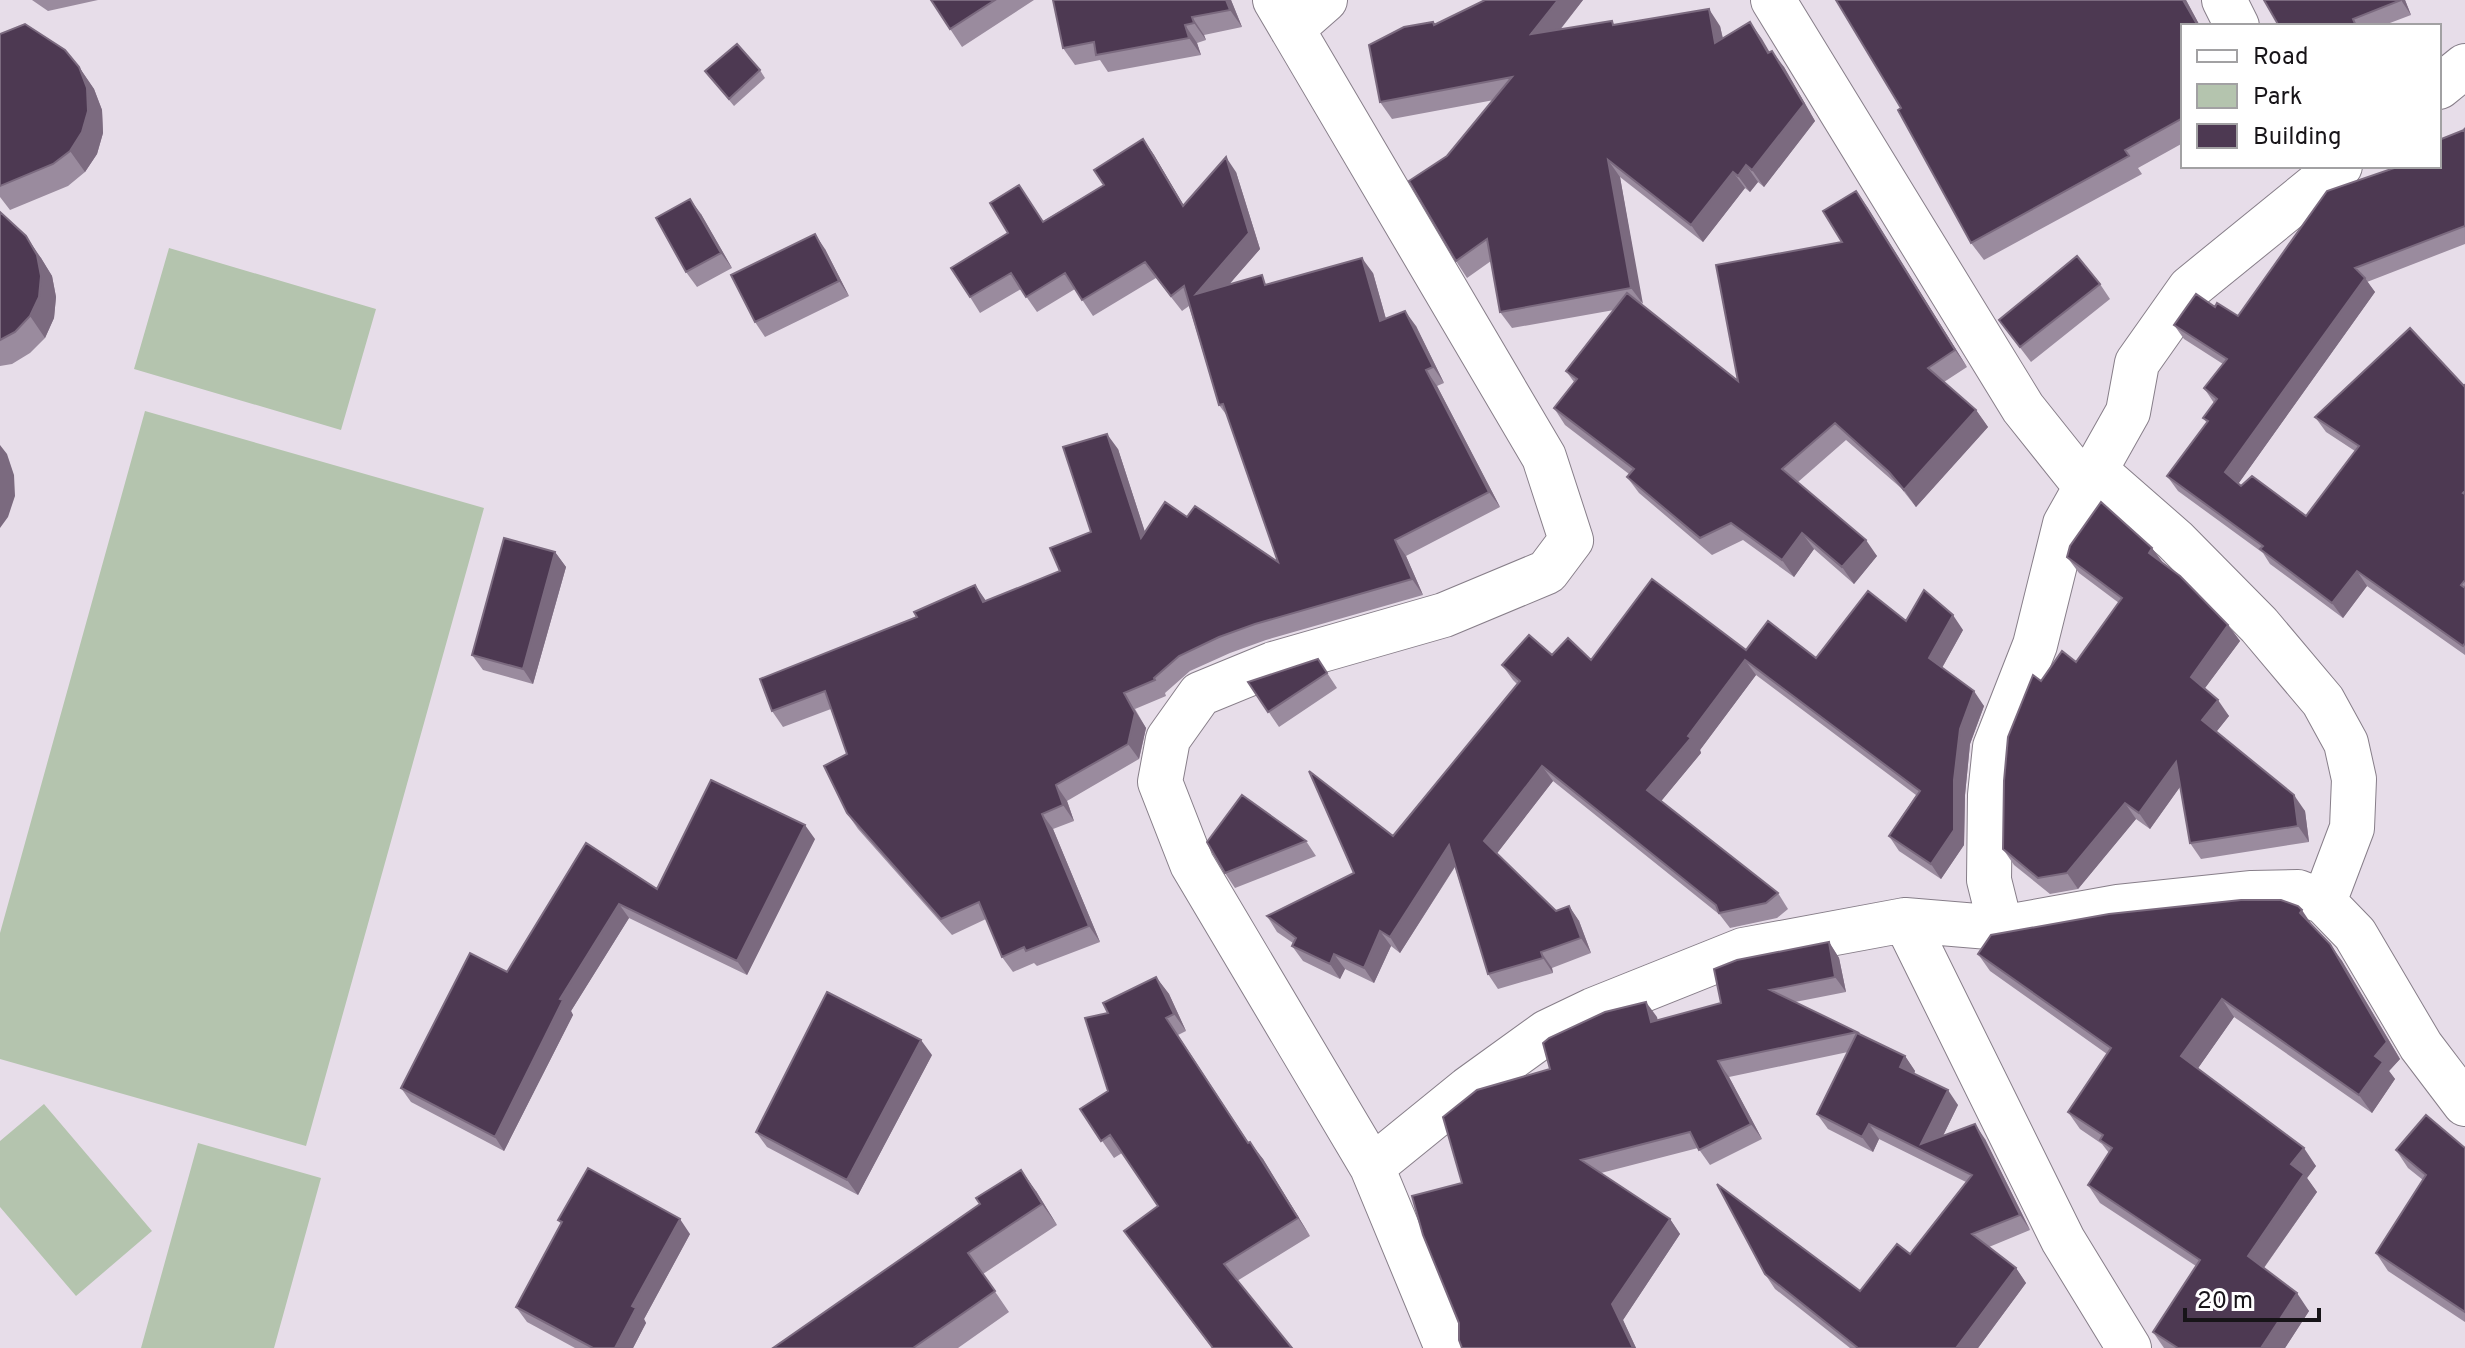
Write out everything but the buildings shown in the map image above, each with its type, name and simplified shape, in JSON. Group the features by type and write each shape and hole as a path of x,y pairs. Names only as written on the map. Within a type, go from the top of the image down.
{"street":[{"path":"1325,0 1283,14 1544,457 1571,540 1547,572 1488,597 1444,615 1273,664 1200,694 1168,739 1160,782 1192,864 1372,1167 1447,1348"},
{"path":"1773,0 2023,408 2091,478 2175,540 2259,625 2323,701 2346,743 2354,779 2352,828 2324,902"},
{"path":"2224,0 2236,24"},
{"path":"2441,85 2465,66"},
{"path":"2001,928 1989,880 1990,795 1995,747 2035,645 2065,524 2128,412 2137,363 2190,288 2322,172"},
{"path":"1372,1167 1547,1032 1743,950 1905,920 2001,928 2118,907 2252,893 2298,892 2324,902 2355,934 2421,1046 2465,1104"},
{"path":"1905,920 2063,1240 2129,1348"}],"green space":[{"path":"169,248 376,309 341,430 134,369"},
{"path":"145,411 484,508 306,1146 0,1059 0,933"},
{"path":"44,1104 152,1231 76,1296 0,1207 0,1141"},
{"path":"198,1143 321,1178 274,1348 141,1348"}]}
